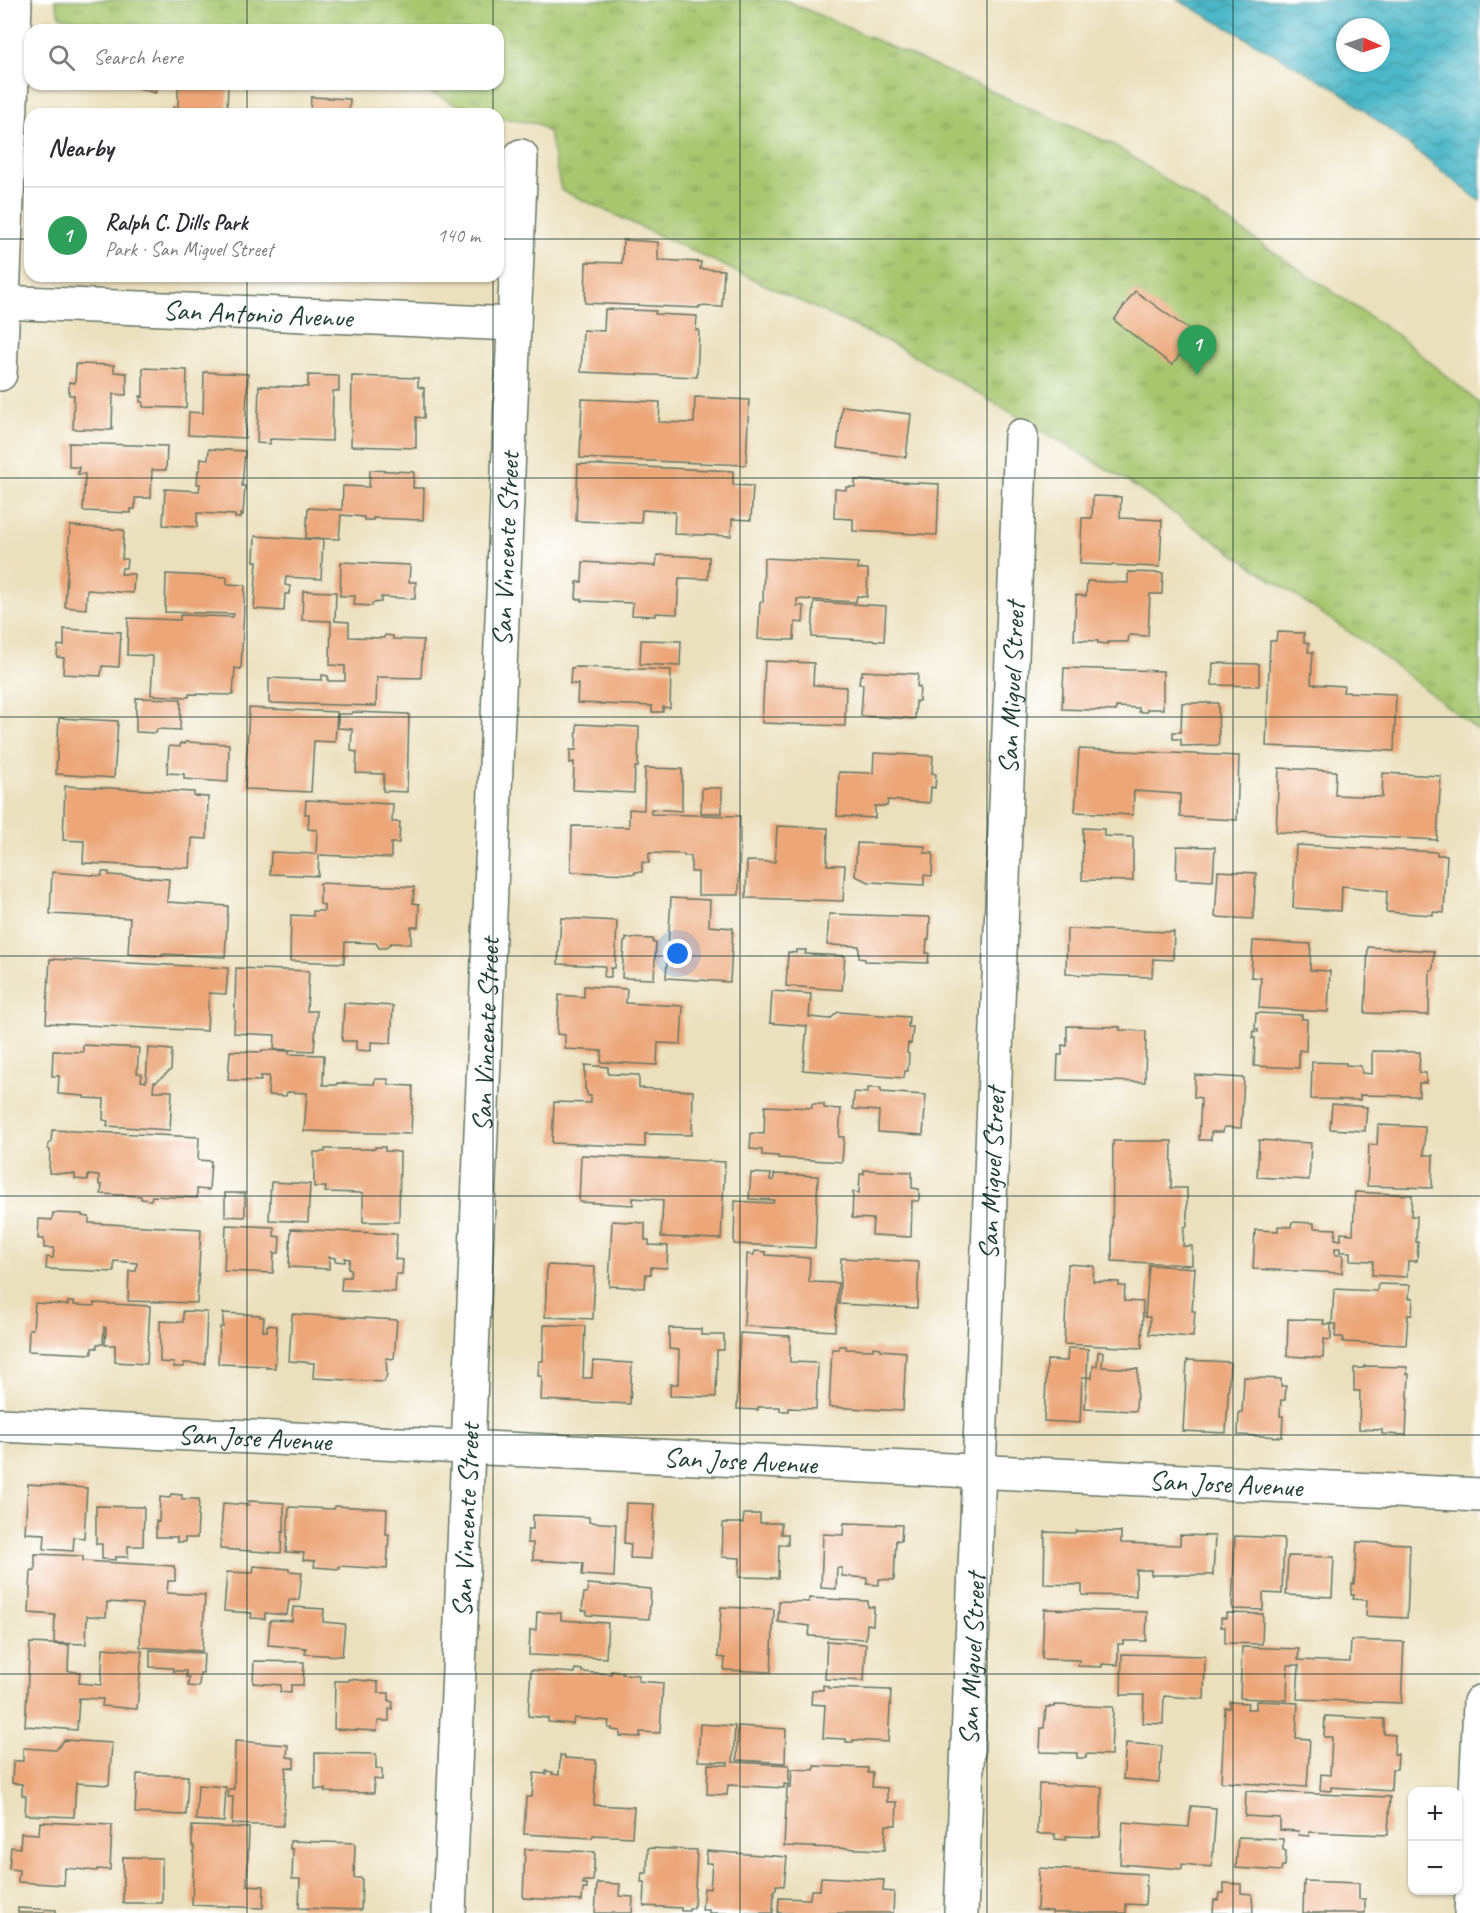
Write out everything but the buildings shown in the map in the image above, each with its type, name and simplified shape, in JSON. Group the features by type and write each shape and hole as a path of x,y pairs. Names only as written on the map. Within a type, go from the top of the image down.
{"street":[{"path":"0,374 15,4"},
{"name":"San Vincente Street","path":"449,1913 521,156"},
{"name":"San Antonio Avenue","path":"2,302 514,324"},
{"name":"San Miguel Street","path":"961,1913 1021,436"},
{"name":"San Jose Avenue","path":"0,1425 1480,1496"},
{"path":"1471,1913 1480,1702"}],"green space":[{"path":"55,0 785,0 1116,146 1400,337 1480,404 1480,732 1371,647 1119,476 899,347 561,190 549,133 538,124 504,119 504,108 465,108 424,90 504,90 504,24 94,24 60,16"}],"water":[{"path":"1178,0 1480,0 1480,201 1337,89"}],"place":[{"name":"Ralph C. Dills Park","path":"1197,375"}]}
